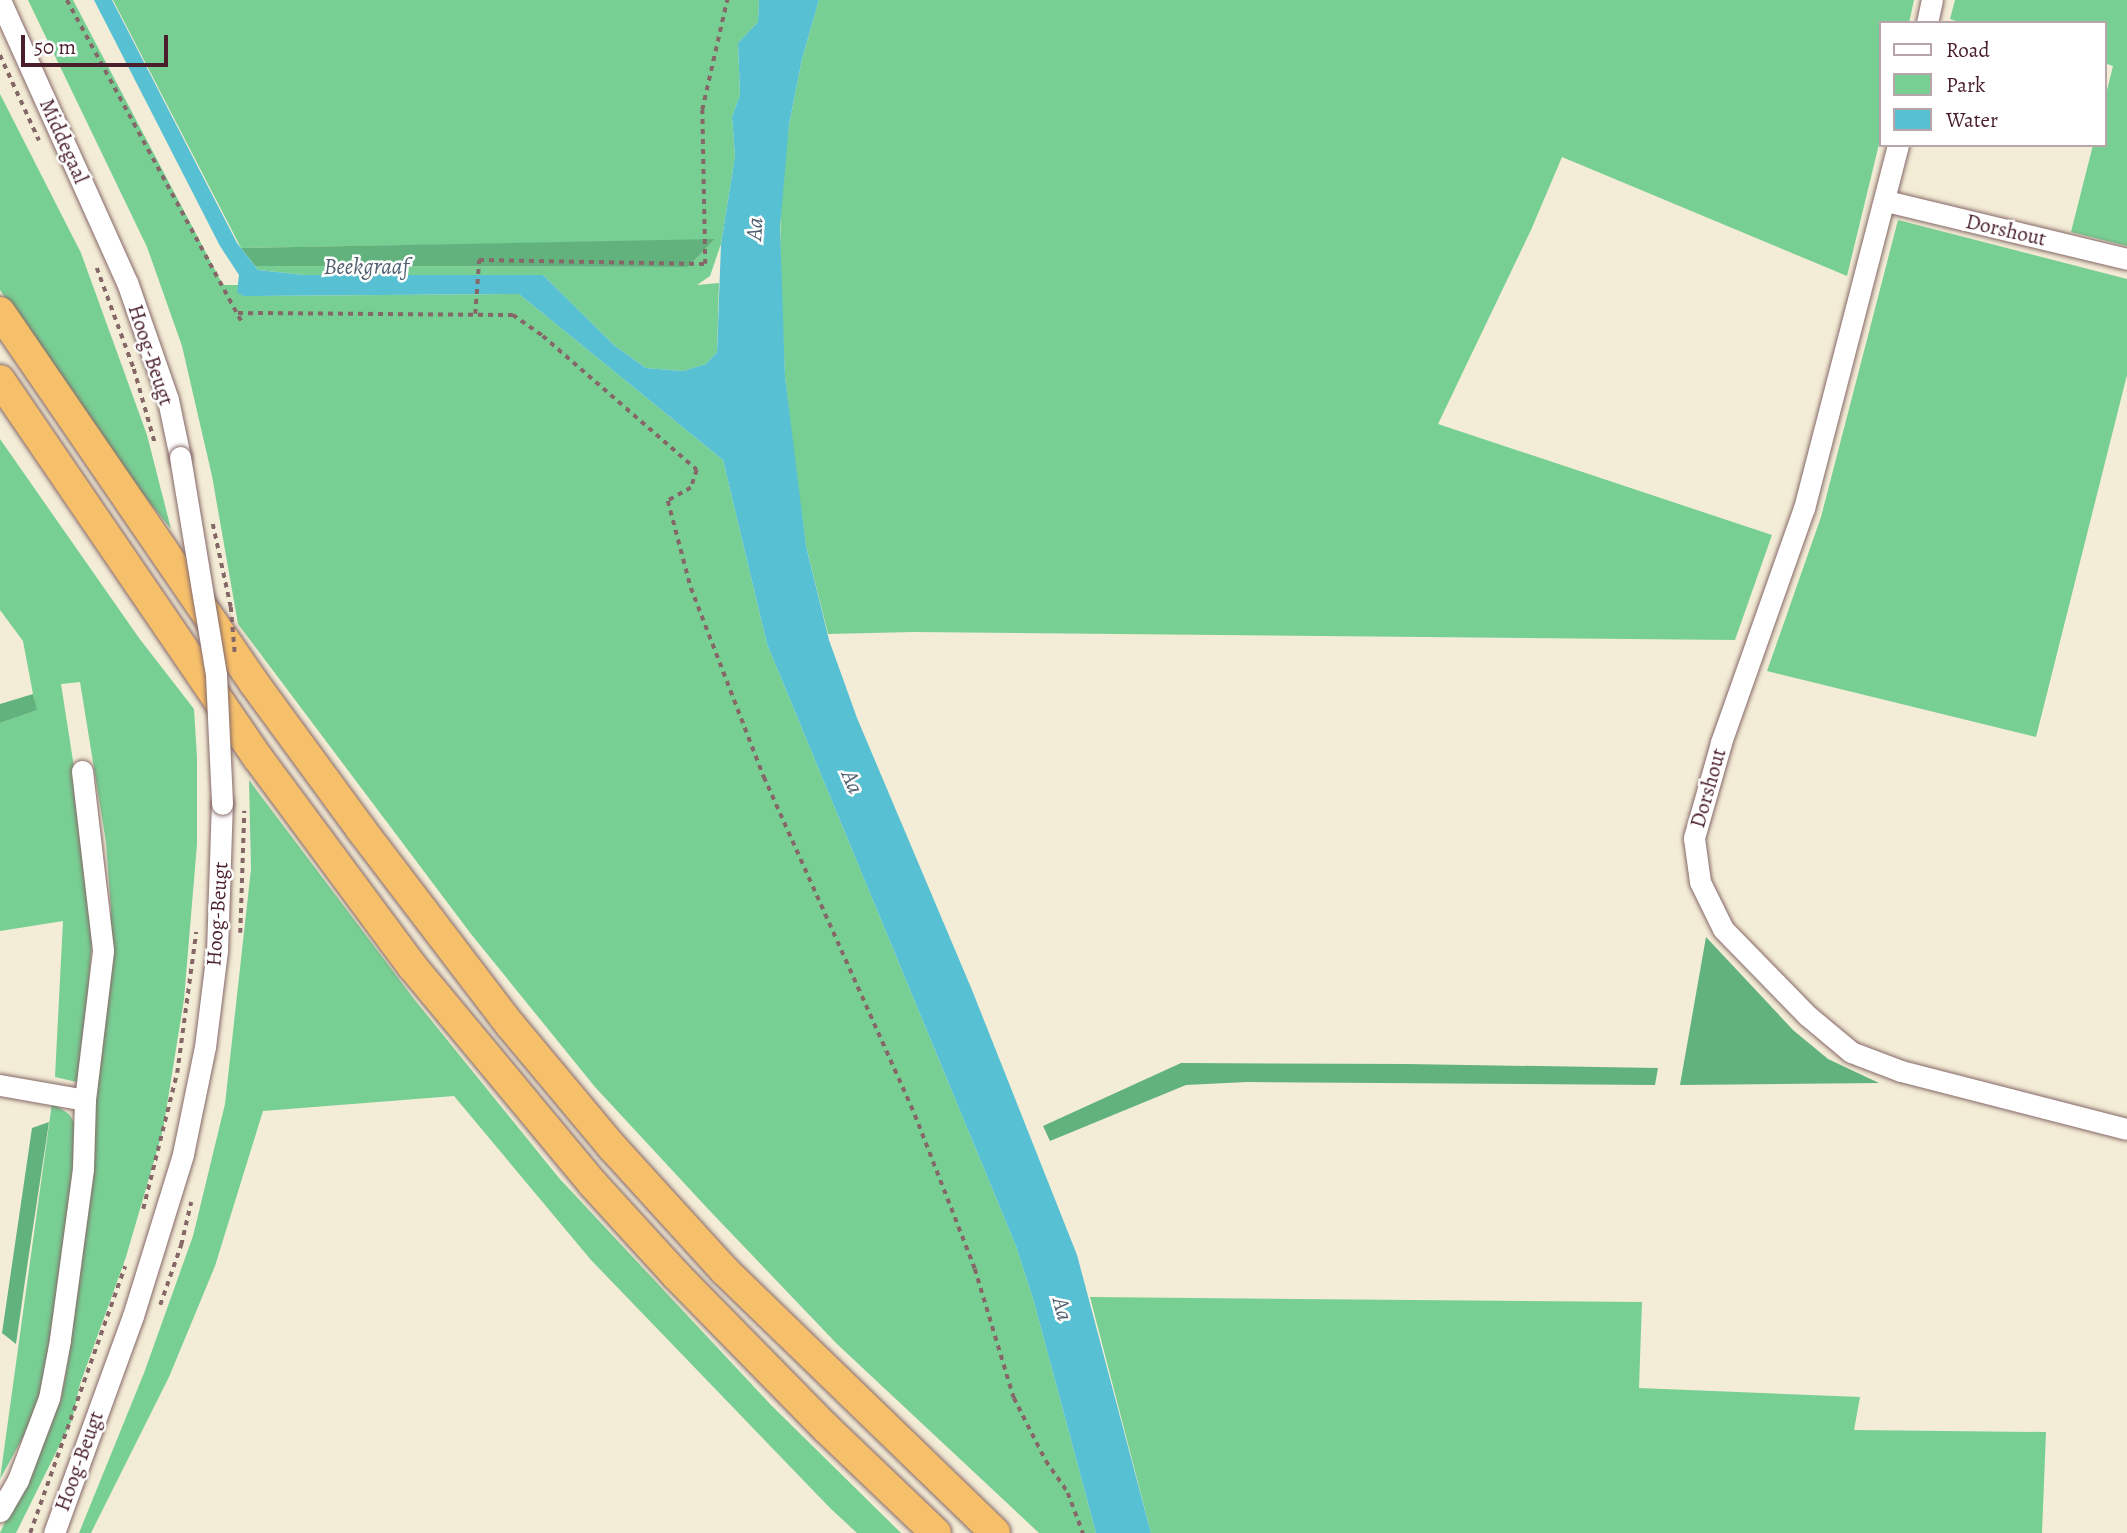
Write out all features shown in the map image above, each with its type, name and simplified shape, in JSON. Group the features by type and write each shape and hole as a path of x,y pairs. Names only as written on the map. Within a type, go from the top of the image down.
{"highway":[{"path":"0,312 254,683 360,828 511,1026 614,1149 726,1271 995,1533"},
{"path":"0,380 258,758 412,966 576,1163 676,1275 826,1428 936,1533"}],"street":[{"name":"Middegaal","path":"0,0 127,282"},
{"path":"1927,21 1932,0"},
{"name":"Dorshout","path":"1898,147 1886,201 1804,508 1721,743 1694,838 1700,882 1723,929 1808,1016 1851,1052 1900,1070 2127,1129"},
{"name":"Dorshout","path":"1886,201 2127,259"},
{"name":"Hoog-Beugt","path":"54,1533 134,1315 183,1154 205,1047 217,951 222,804 216,674 168,400 127,282"},
{"path":"0,1511 18,1480 49,1398 60,1340 83,1169 85,1100 103,951 82,771"},
{"path":"0,1085 85,1100"}],"path":[{"path":"67,0 243,324"},
{"path":"475,314 479,260 705,264 702,110 727,0"},
{"name":"Hoog-Beugt","path":"104,286 134,369 156,449"},
{"path":"238,313 513,315 542,336 697,470 691,488 668,501 691,588 764,777 915,1115 975,1269 1014,1398 1046,1461 1068,1493 1083,1533"},
{"name":"Hoog-Beugt","path":"142,1212 177,1073 197,920"},
{"name":"Hoog-Beugt","path":"30,1533 127,1261"}],"green space":[{"path":"28,0 73,0 223,285 238,285 243,296 519,294 723,460 767,644 1016,1246 1034,1302 1096,1533 1039,1533 837,1344 709,1210 595,1087 471,934 238,624 212,476 182,346 147,247"},
{"path":"113,0 759,0 758,22 738,43 740,95 732,117 735,156 721,244 710,276 697,285 719,283 717,352 706,364 683,371 646,368 615,346 543,275 305,275 258,270 255,266 688,267 714,240 241,248"},
{"path":"819,0 1914,0 1909,21 1878,21 1878,147 1847,276 1562,157 1531,230 1438,424 1772,535 1735,640 914,632 828,634 806,546 785,376 780,265 781,187 789,125 802,59"},
{"path":"1955,0 2127,0 2127,246 2071,232 2092,147 2106,147 2106,94 2113,66 2106,64 2106,21 1950,19"},
{"path":"0,94 81,253 147,435 171,529 137,487 0,290"},
{"path":"1898,220 2127,279 2127,375 2036,737 1767,671 1821,517"},
{"path":"715,239 688,267 255,266 241,248"},
{"path":"0,439 139,638 194,709 197,758 197,844 184,999 163,1130 126,1257 80,1384 72,1420 16,1533 0,1533 61,1399 68,1361 103,1027 111,909 106,842 80,682 61,684 88,857 92,942 81,1083 55,1077 63,921 0,931 0,723 36,710 23,641 0,610"},
{"path":"33,694 37,710 0,723 0,704"},
{"path":"249,780 414,999 559,1178 771,1405 901,1533 857,1533 830,1508 591,1260 454,1096 263,1111 215,1266 169,1377 91,1533 79,1533 144,1373 193,1236 225,1104 251,869"},
{"path":"1706,937 1793,1030 1828,1059 1879,1083 1680,1085"},
{"path":"1181,1063 1658,1068 1655,1085 1247,1082 1186,1085 1050,1141 1043,1126"},
{"path":"52,1103 69,1114 77,1127 52,1356 32,1421 0,1479"},
{"path":"49,1122 16,1344 2,1333 32,1128"},
{"path":"1090,1297 1642,1302 1639,1388 1860,1397 1854,1430 2046,1432 2042,1533 1151,1533"}],"water":[{"name":"Aa","path":"94,0 112,0 237,243 258,270 305,275 543,275 615,346 646,368 683,371 706,364 717,352 721,244 735,156 732,117 740,95 738,43 758,22 759,0 819,0 802,59 789,125 780,227 785,376 806,546 829,640 857,718 972,990 1077,1255 1151,1533 1096,1533 1034,1302 1016,1246 767,644 723,460 519,294 243,296 237,292 239,275 220,246"}],"water label":[{"name":"Beekgraaf","path":"366,267"}]}
